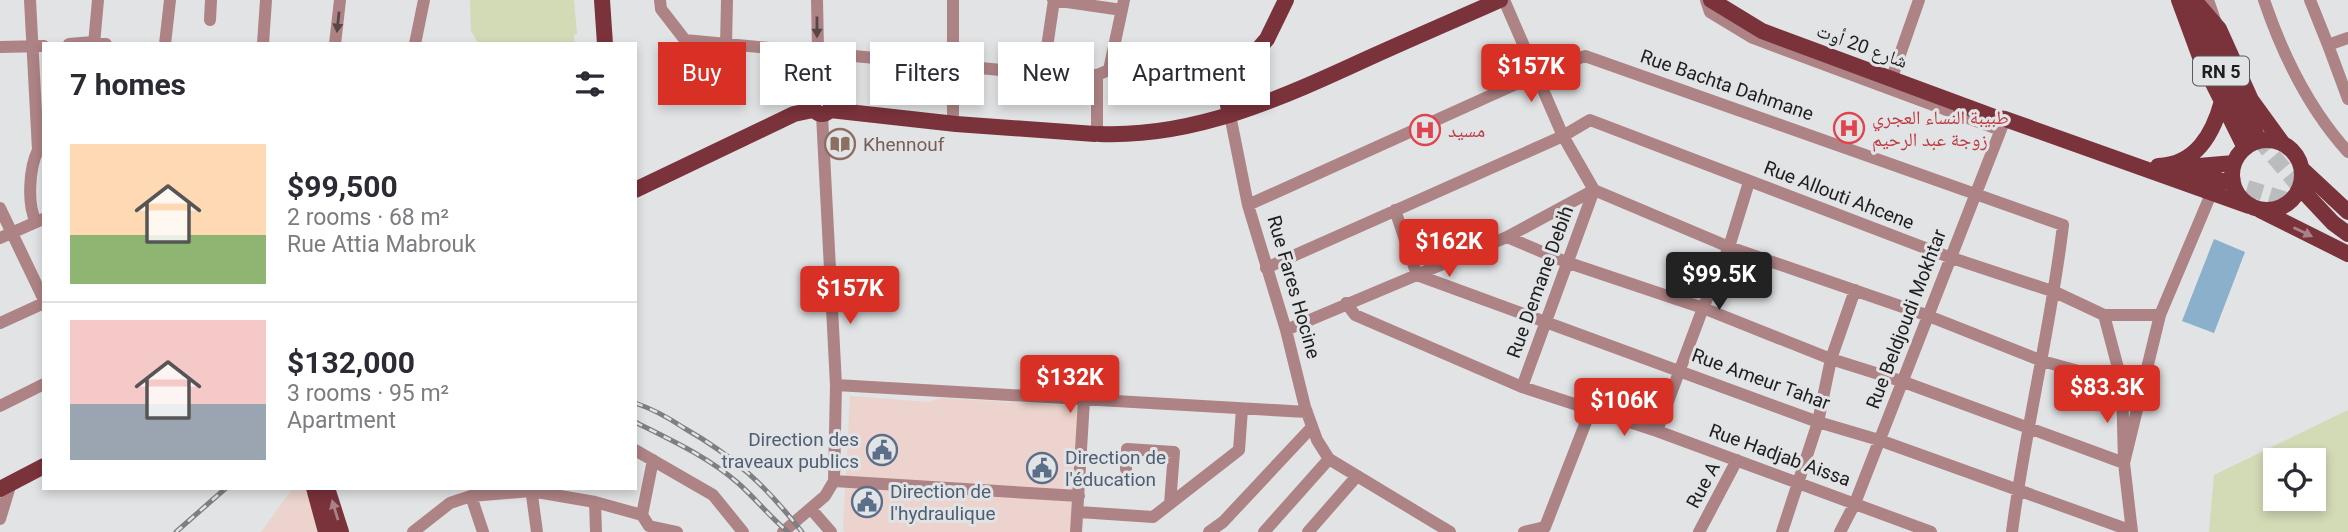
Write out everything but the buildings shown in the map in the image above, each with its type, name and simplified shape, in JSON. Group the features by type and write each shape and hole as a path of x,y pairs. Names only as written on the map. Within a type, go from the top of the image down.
{"main road":[{"path":"602,0 605,42"},
{"name":"Rue Fares Hocine","path":"1229,111 1226,96 1230,82 1267,39 1286,0"},
{"path":"1229,111 1478,0"},
{"path":"637,189 794,114 821,105 956,124 1097,130 1229,111 1314,83 1502,0"},
{"name":"شارع 20 أوت","path":"1708,0 1762,31 1997,118 2003,124 2108,156 2254,207 2348,254"},
{"name":"شارع 20 أوت","path":"1726,0 1769,24 1892,79"},
{"name":"RN 5","path":"2179,0 2200,57 2222,102 2251,143"},
{"path":"2194,0 2219,29 2250,100 2283,144 2295,154 2302,169 2348,212"},
{"name":"RN 5","path":"2194,0 2251,143"},
{"path":"2158,166 2187,158 2203,145 2214,128 2222,102"},
{"path":"637,179 782,110 821,105 1097,130"},
{"path":"2283,144 2263,140 2251,143 2234,163 2232,173 2235,192 2254,207 2268,211 2287,204 2300,189 2302,169"},
{"name":"شارع 20 أوت","path":"2108,156 2224,181"},
{"path":"2158,166 2234,163"},
{"path":"2297,196 2345,232"},
{"path":"6,486 42,467"},
{"path":"315,490 326,532"},
{"path":"328,490 341,532"}],"street":[{"path":"6,235 40,220 30,211 33,160 41,149 38,46 30,0"},
{"path":"97,42 98,0"},
{"path":"165,42 170,0"},
{"path":"210,20 211,0"},
{"path":"263,42 266,0"},
{"path":"335,42 340,0"},
{"path":"415,42 424,0"},
{"path":"660,0 661,9 685,40 701,42"},
{"path":"726,42 727,0"},
{"path":"817,0 817,42"},
{"path":"953,0 954,42"},
{"path":"1047,42 1053,0 1123,5 1109,70 1094,75"},
{"path":"1502,0 1563,136 1594,190 1729,247 1926,315 2042,361 2122,383"},
{"path":"1892,79 1919,0"},
{"path":"2208,0 2219,29"},
{"path":"2264,0 2279,44 2293,73 2309,101 2348,152"},
{"path":"2310,0 2348,99"},
{"path":"2328,45 2348,38"},
{"path":"0,47 38,46"},
{"name":"Rue Bachta Dahmane","path":"1248,205 1536,75 1585,56 2063,225 2055,292"},
{"path":"1097,75 1097,130"},
{"path":"783,532 825,496 834,481 836,385 821,105"},
{"path":"953,105 953,117"},
{"name":"Rue Fares Hocine","path":"1229,111 1248,205 1286,330 1307,412 1317,440 1329,459"},
{"name":"Rue Allouti Ahcene","path":"1563,136 1590,120 1950,257 2055,292 2104,315"},
{"name":"Rue Beldjoudi Mokhtar","path":"1840,532 1855,503 1926,315 2003,124"},
{"path":"1266,268 1563,136"},
{"path":"1657,431 1729,247 1749,182"},
{"path":"1286,330 1507,237 1594,190"},
{"name":"Rue Demane Debih","path":"1522,387 1594,190"},
{"path":"2124,463 2160,315 2211,194"},
{"path":"0,208 6,235 42,298"},
{"path":"1395,210 1417,275"},
{"path":"1507,237 1566,262 1703,308 1831,359 1901,381 2124,463"},
{"name":"Rue Ameur Tahar","path":"1417,275 1818,422 1879,440 2132,532"},
{"path":"1782,532 1818,422 1831,359 1855,290"},
{"path":"2012,532 2027,428 2055,292"},
{"path":"0,323 42,303"},
{"name":"Rue Hadjab Aissa","path":"1346,303 1355,315 1522,387 1657,431 1931,532"},
{"path":"2132,532 2124,463 2122,383 2104,315 2160,315"},
{"path":"0,406 42,385"},
{"path":"836,385 1307,412"},
{"path":"1076,532 1084,400"},
{"path":"1079,512 1153,517 1239,450 1242,409"},
{"path":"1524,532 1549,530 1591,409"},
{"path":"1209,532 1223,522 1312,427"},
{"path":"1126,469 1127,449 1174,452 1170,504"},
{"path":"637,451 713,495 743,532"},
{"path":"1264,532 1329,459 1450,532"},
{"path":"646,524 653,460"},
{"name":"Rue A","path":"1706,530 1737,460"},
{"path":"1308,532 1357,476"},
{"path":"834,481 1079,496"},
{"path":"0,519 6,486"},
{"path":"414,532 450,503 471,496 531,490 595,502 646,524 677,532"},
{"path":"531,490 537,532"},
{"path":"471,496 483,532"},
{"path":"595,502 596,532"},
{"path":"809,511 831,532"}],"shaded area":[{"path":"850,396 929,402 940,398 1079,406 1073,532 845,532"},
{"path":"292,490 307,490 316,518 317,532 261,532"}],"green space":[{"path":"470,0 574,0 577,34 574,35 574,42 478,42 471,31"},
{"path":"2348,410 2348,532 2209,532 2214,475 2263,451 2263,511 2326,511 2326,448 2270,448"}],"water":[{"path":"2214,239 2245,252 2214,333 2182,321"}],"tunnel":[{"path":"2258,138 2302,190"},
{"path":"2224,181 2293,202"}],"railway":[{"path":"637,404 673,421 719,450 776,500 802,532"},
{"path":"637,423 714,465 744,489 788,532"},
{"path":"176,532 224,490"}],"place":[{"name":"طبيبة النساء العجري زوجة عبد الرحيم","path":"1849,128"},
{"name":"مسيد","path":"1425,130"},
{"name":"Khennouf","path":"840,144"},
{"name":"Direction des traveaux publics","path":"882,450"},
{"name":"Direction de l'éducation","path":"1042,468"},
{"name":"Direction de l'hydraulique","path":"867,502"}]}
